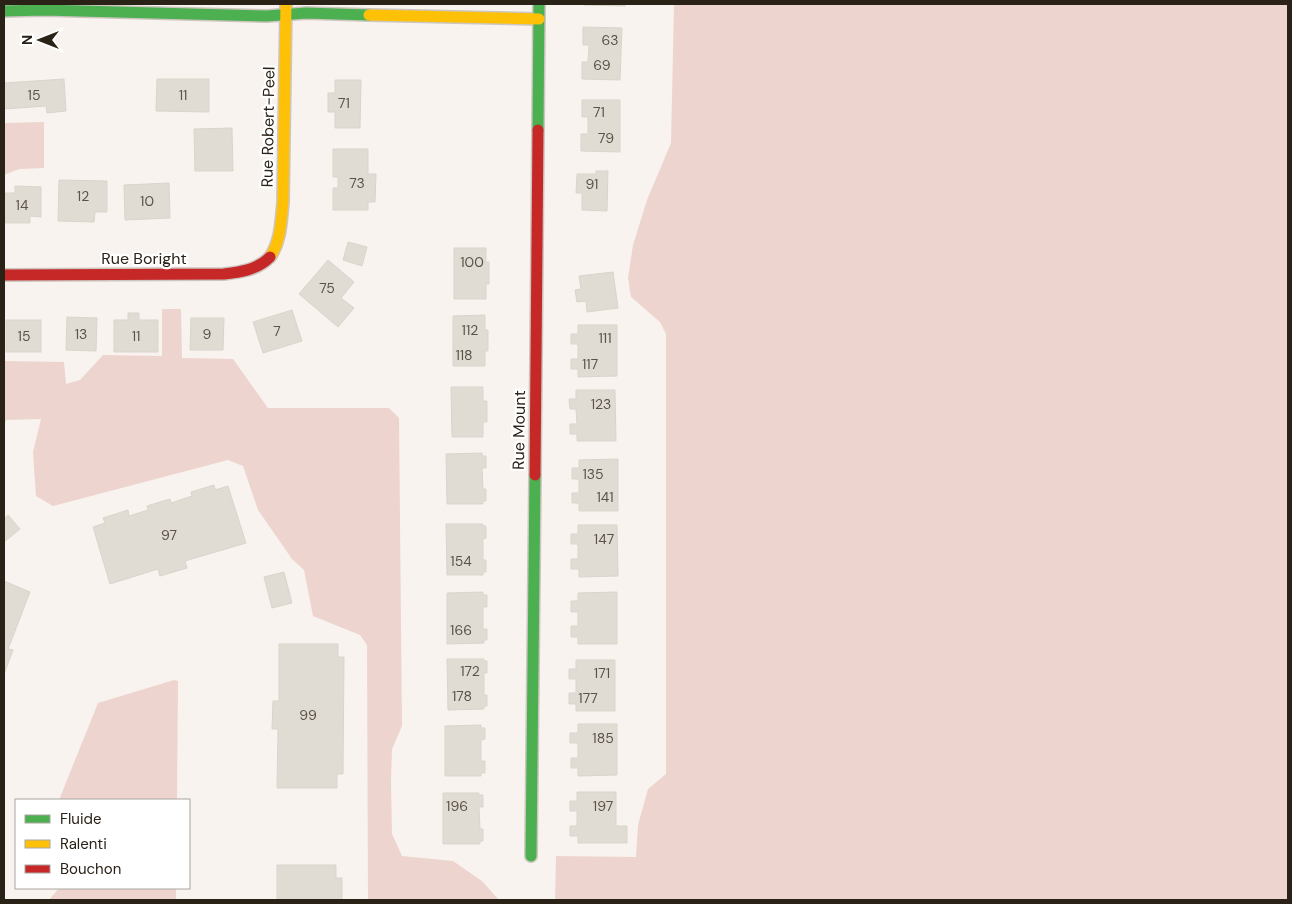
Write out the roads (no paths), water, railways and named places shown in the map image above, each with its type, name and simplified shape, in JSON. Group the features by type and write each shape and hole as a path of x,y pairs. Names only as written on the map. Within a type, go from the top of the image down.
{"street":[{"name":"Rue Mount","path":"531,856 539,4"},
{"path":"4,11 44,10 267,16 286,9 325,13 539,19"},
{"name":"Rue Robert-Peel","path":"276,250 281,233 283,204 286,9"},
{"name":"Rue Boright","path":"4,275 240,273 265,262 276,250"}]}
